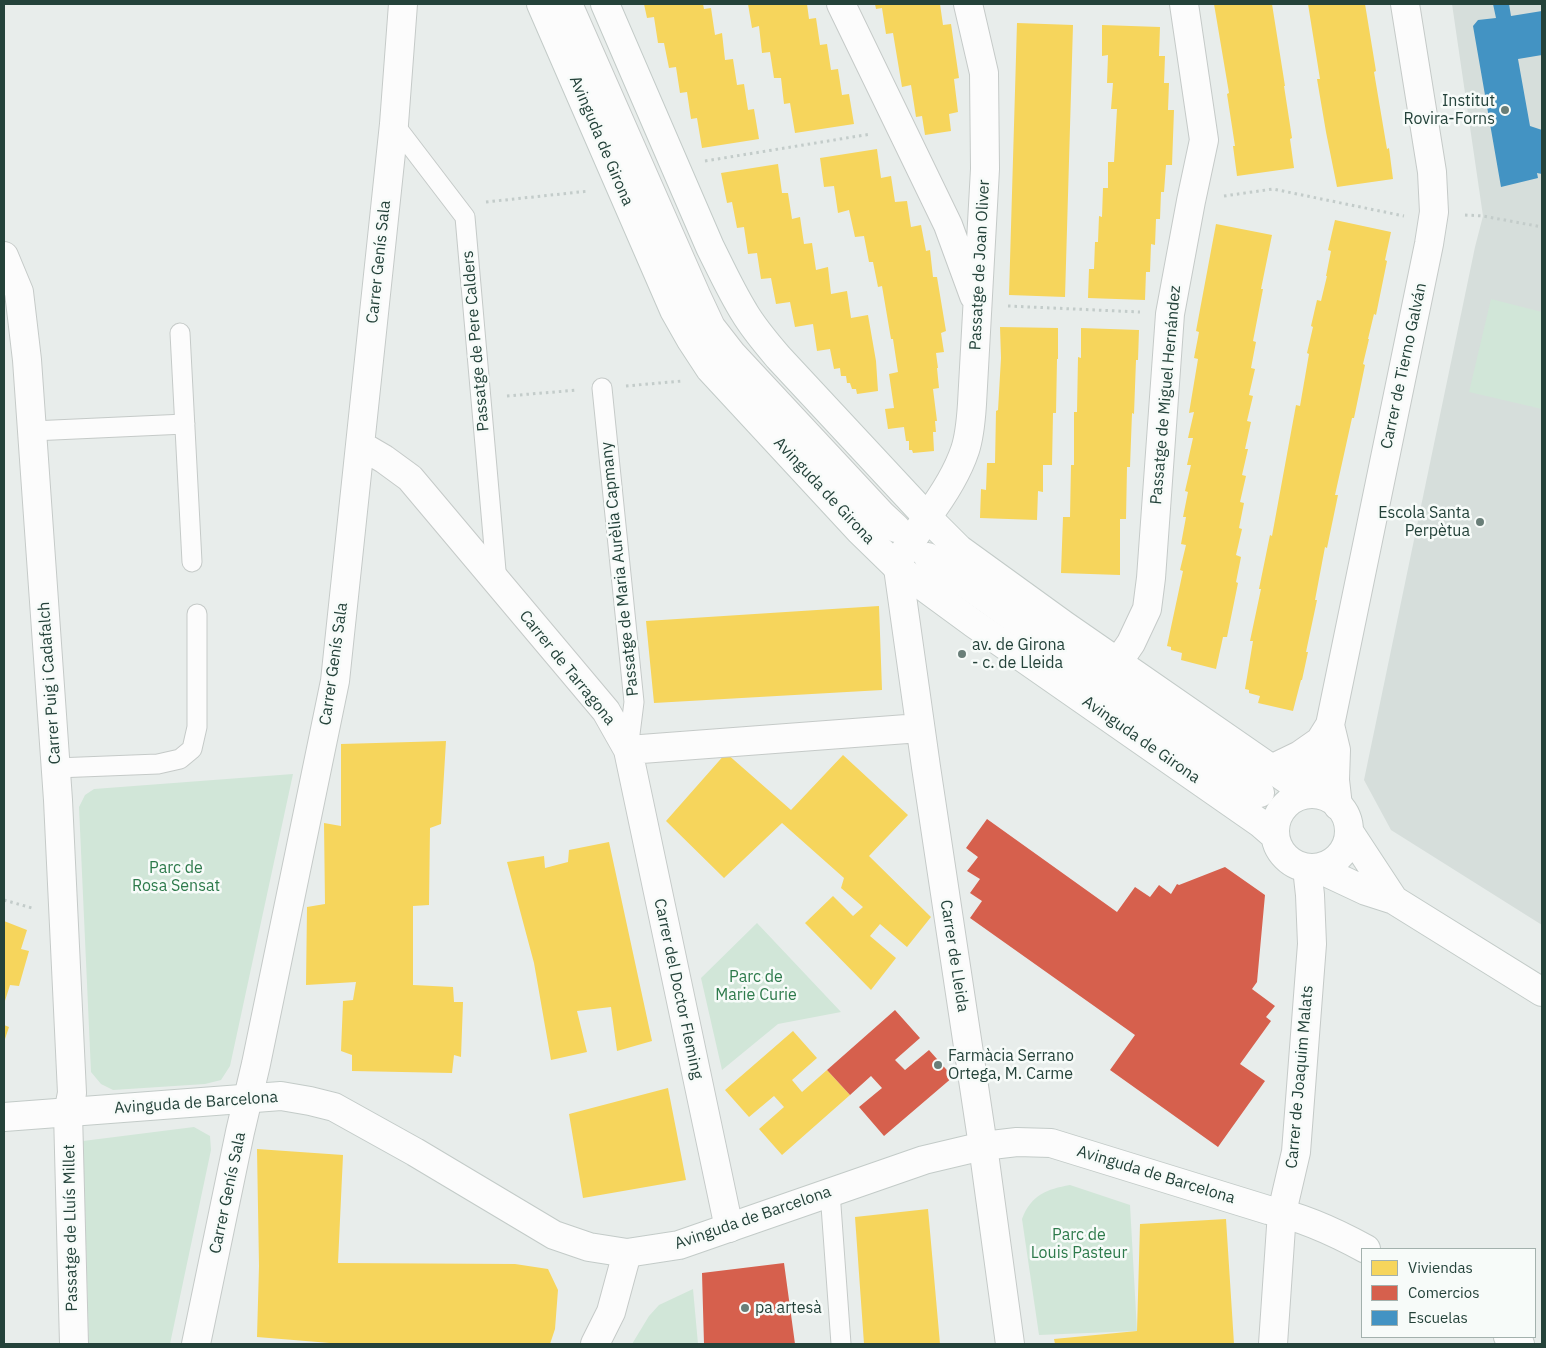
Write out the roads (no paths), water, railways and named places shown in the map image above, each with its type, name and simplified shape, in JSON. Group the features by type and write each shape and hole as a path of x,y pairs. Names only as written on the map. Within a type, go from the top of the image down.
{"street":[{"name":"Carrer Genís Sala","path":"196,1344 335,681 394,124 403,4"},
{"name":"Avinguda de Girona","path":"540,4 674,310 710,369 860,530 898,568 1276,836"},
{"path":"568,4 711,326 756,381 896,528"},
{"path":"605,4 710,246 744,313 780,358 959,549 1118,662 1266,781"},
{"path":"841,4 948,225 970,290 978,304"},
{"name":"Passatge de Joan Oliver","path":"898,568 901,557 945,492 965,450 970,429 985,169 984,73 968,4"},
{"name":"Passatge de Miguel Hernández","path":"1118,662 1131,644 1147,609 1152,578 1170,314 1204,140 1184,4"},
{"name":"Carrer de Tierno Galván","path":"1308,794 1325,733 1427,254 1434,212 1432,172 1405,4"},
{"path":"924,175 943,199 957,210 974,210 983,199"},
{"name":"Carrer Puig i Cadafalch","path":"4,256 19,292 28,360 56,768 72,1093 68,1113"},
{"name":"Carrer de Tarragona","path":"360,445 384,459 410,478 606,711 628,750"},
{"path":"928,557 1266,781 1327,798 1338,806 1347,820 1350,833 1394,900"},
{"name":"Carrer de Lleida","path":"898,568 920,728 983,1146 1010,1344"},
{"path":"628,750 920,728"},
{"path":"1266,781 1325,733 1336,750 1335,780 1338,806"},
{"name":"Carrer del Doctor Fleming","path":"628,750 729,1228"},
{"path":"1308,794 1298,797 1281,811 1276,823 1276,836 1282,854 1289,861 1298,866 1312,868 1366,891 1394,900 1542,992"},
{"path":"1312,868 1334,861 1340,856 1350,833"},
{"name":"Carrer de Joaquim Malats","path":"1272,1344 1282,1212 1296,1152 1312,944 1310,895 1312,868"},
{"name":"Avinguda de Barcelona","path":"4,1117 281,1096 310,1101 334,1107 415,1152 554,1236 589,1248 627,1253 679,1245 924,1160 983,1146 1017,1142 1051,1143 1268,1210 1282,1212 1327,1229 1364,1248"},
{"name":"Passatge de Lluís Millet","path":"68,1113 74,1344"},
{"path":"595,1344 611,1312 627,1253"}],"lane":[{"name":"Passatge de Pere Calders","path":"394,124 465,217 497,582"},
{"path":"180,333 192,562"},
{"name":"Passatge de Maria Aurèlia Capmany","path":"602,388 634,702 628,750"},
{"path":"32,431 185,424"},
{"path":"56,768 158,764 180,759 192,749 197,727 197,614"},
{"path":"830,1192 841,1344"}],"place":[{"name":"Institut Rovira-Forns","path":"1505,110"},
{"name":"Escola Santa Perpètua","path":"1480,522"},
{"name":"av. de Girona - c. de Lleida","path":"962,654"},
{"name":"Farmàcia Serrano Ortega, M. Carme","path":"938,1065"},
{"name":"pa artesà","path":"745,1308"}],"park label":[{"name":"Parc de Rosa Sensat","path":"176,877"},
{"name":"Parc de Marie Curie","path":"756,986"},
{"name":"Parc de Louis Pasteur","path":"1079,1244"}]}
